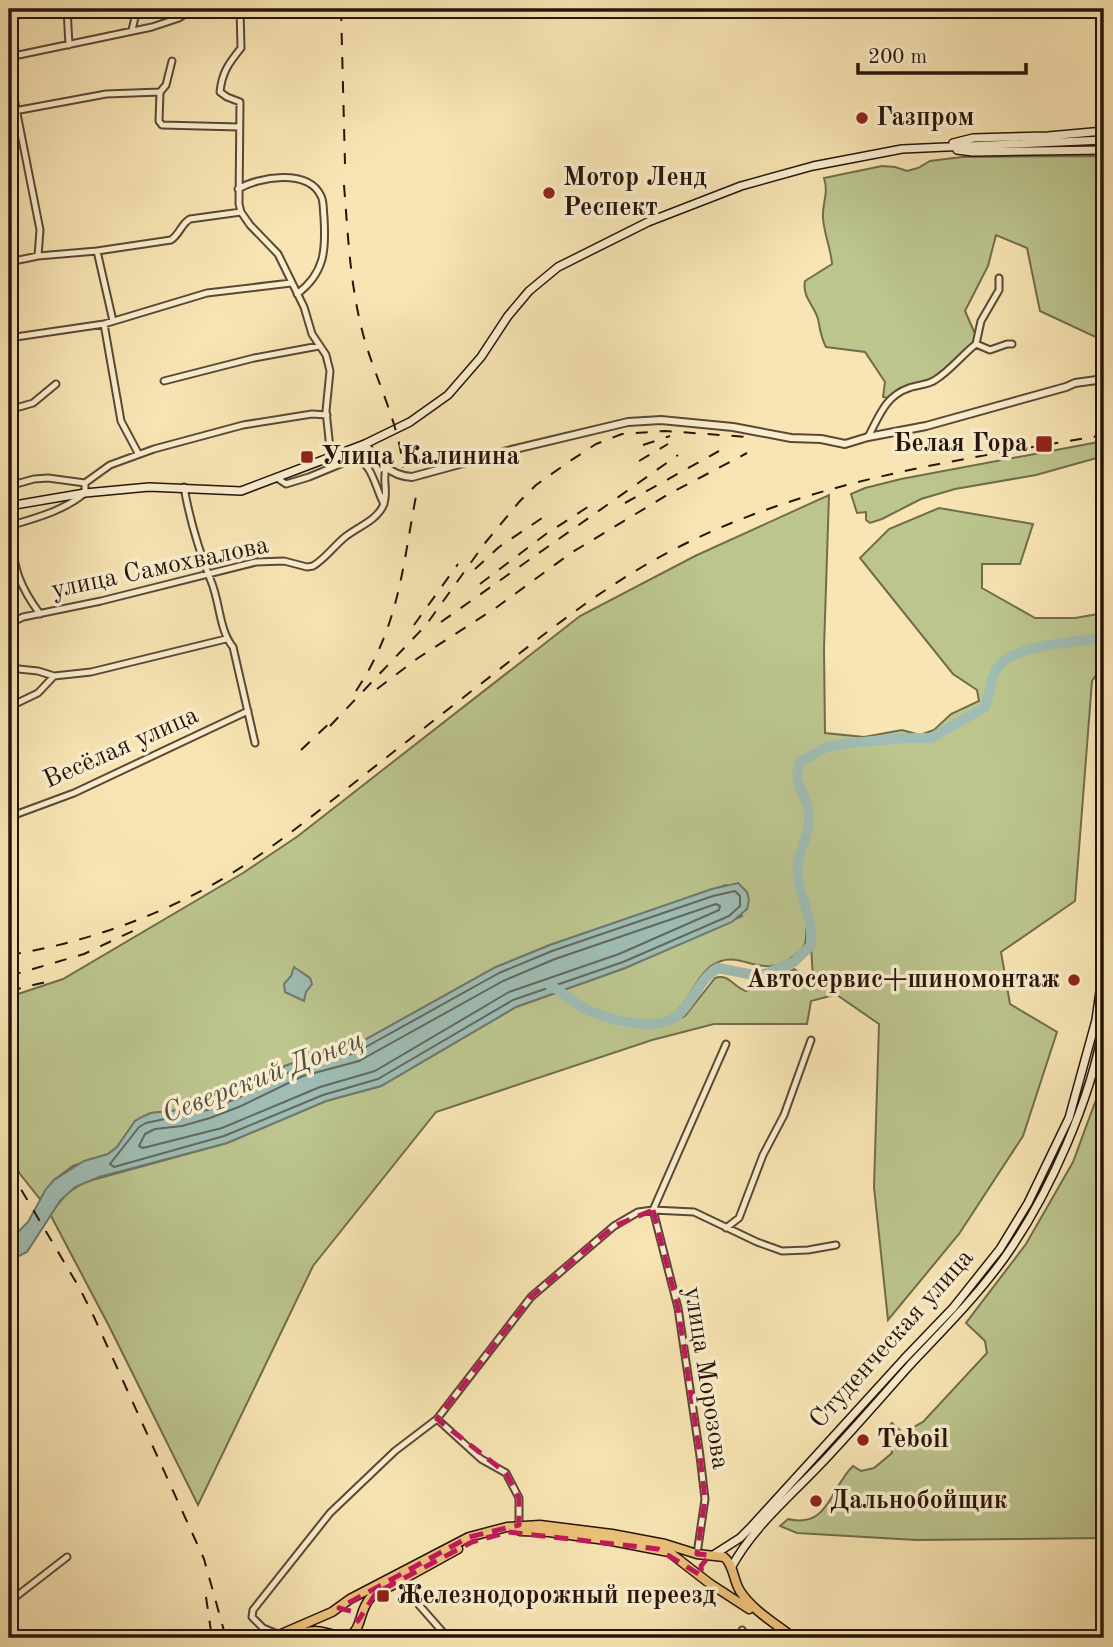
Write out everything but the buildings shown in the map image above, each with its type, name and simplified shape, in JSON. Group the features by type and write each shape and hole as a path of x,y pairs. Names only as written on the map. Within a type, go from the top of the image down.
{"main road":[{"path":"939,147 973,138 1103,131"},
{"path":"9,506 85,493 149,487 242,491 365,444 410,422 448,395 481,357 508,316 529,291 558,267 671,212 766,179 902,149 1104,140"},
{"path":"939,147 973,152 1104,150"},
{"name":"Студенческая улица","path":"713,1555 740,1538 750,1528 953,1308 1000,1249 1028,1203 1069,1118 1096,1020 1104,963"},
{"name":"Студенческая улица","path":"731,1570 746,1542 956,1316 1005,1256 1039,1200 1076,1122 1104,1023"},
{"path":"280,1637 336,1610 350,1599 469,1537 519,1526 551,1526 665,1544 728,1560 747,1601 794,1638"},
{"path":"280,1637 349,1636 357,1629 362,1610 371,1597 398,1581 472,1542 508,1532 531,1531 658,1549 673,1554 784,1638"},
{"path":"702,1576 703,1562 713,1555"},
{"path":"714,1585 727,1581 731,1570"},
{"path":"336,1610 352,1611 357,1629"},
{"path":"336,1610 328,1622 336,1636"}],"street":[{"path":"67,9 69,44"},
{"path":"132,30 137,9"},
{"path":"9,57 180,18 193,9"},
{"path":"240,9 241,47 228,62 222,76 220,92 240,103 238,189 241,212 278,254 319,346 326,355 330,371 327,415 331,458"},
{"path":"172,61 166,85 160,92 159,121 162,125 239,127"},
{"path":"9,73 40,230 38,256"},
{"path":"9,112 106,94 160,92"},
{"path":"238,189 247,184 282,176 310,184 322,196 326,248 312,283 297,294"},
{"path":"9,262 171,240 178,235 184,222 190,219 241,212"},
{"path":"97,251 113,321"},
{"path":"868,437 890,398 900,391 931,383 939,378 976,344 981,321 999,290 999,278"},
{"path":"9,338 104,324 207,293 290,283"},
{"path":"104,324 121,421 138,453"},
{"path":"976,344 990,350 1012,344"},
{"path":"164,381 254,358 319,346"},
{"path":"365,444 386,468 403,477 412,477 628,422 661,420 733,427 791,438 821,439 845,444 926,426 1075,383 1104,379"},
{"path":"9,410 33,403 56,384"},
{"path":"9,486 48,478 85,483 110,466 138,453 243,425 312,414 327,415"},
{"path":"277,478 286,484 355,458 360,459 368,468 384,504"},
{"path":"384,504 386,493 383,476 386,468"},
{"path":"9,526 51,513 72,503 85,493 85,483"},
{"path":"184,487 192,530 211,581 226,639 233,647 255,743"},
{"name":"улица Самохвалова","path":"9,624 40,614 256,562 284,561 307,568 377,515 384,504"},
{"path":"9,535 23,590 40,614"},
{"path":"9,668 38,671 54,676 91,672 226,639"},
{"path":"9,707 38,693 54,676"},
{"name":"Весёлая улица","path":"9,817 74,793 248,711"},
{"path":"726,1227 738,1219 763,1155 784,1115 811,1041"},
{"path":"653,1210 726,1044"},
{"name":"улица Морозова","path":"653,1210 678,1308 700,1456 705,1499 697,1554"},
{"path":"280,1637 263,1628 252,1617 253,1610 330,1513 395,1451 437,1419 531,1297 614,1226 638,1212 694,1212 782,1251 836,1245"},
{"path":"437,1419 481,1458 506,1473 519,1498 519,1526"},
{"path":"9,1602 67,1557"},
{"path":"398,1581 448,1638"},
{"path":"742,1630 747,1638"}],"highlighted area":[{"path":"653,1210 678,1308 700,1456 705,1499 697,1554 710,1555 701,1566 702,1576 658,1549 508,1532 472,1542 376,1593 358,1621 354,1612 339,1608 469,1537 519,1525 519,1498 506,1473 437,1419 531,1297 614,1226"}],"green space":[{"path":"1104,156 1104,341 1040,311 1027,248 996,235 988,266 965,311 976,336 975,344 938,378 899,389 888,398 883,397 885,382 865,352 826,347 805,287 805,281 832,264 823,218 826,189 824,178 882,166 907,171 930,161 962,157"},
{"path":"1104,441 1104,456 1036,475 955,489 921,499 870,523 866,520 866,512 857,513 851,494 901,479"},
{"path":"829,495 824,649 825,733 864,737 902,730 920,735 934,730 951,714 979,701 977,690 953,674 860,558 889,529 939,508 1033,524 1020,564 982,564 982,588 1035,618 1075,618 1104,613 1104,664 1092,681 1075,901 1001,952 1010,1004 1057,1032 1023,1136 959,1234 888,1320 874,1187 879,1024 824,986 834,995 811,1001 807,1024 714,1024 652,1040 436,1112 313,1266 198,1505 50,1214 67,1193 85,1182 227,1143 326,1101 381,1086 516,1007 625,968 742,916 726,885 550,945 496,967 352,1047 298,1061 235,1092 205,1103 180,1110 151,1113 135,1121 117,1147 108,1154 73,1166 54,1180 40,1199 20,1174 9,1154 9,997 63,979 243,873 298,836 580,616 695,556","holes":["806,929 811,945 813,979 794,969 746,991 724,977 715,978 685,1016 658,1027 679,1008 703,974 714,964 730,959 764,966 783,963 803,948"]},
{"path":"1104,1078 1104,1538 916,1540 797,1533 780,1526 788,1519 812,1518 821,1512 853,1466 861,1471 874,1468 892,1453 888,1427 892,1423 903,1433 923,1422 987,1353 985,1341 966,1323 1026,1244 1073,1162"}],"water":[{"path":"738,883 747,892 749,900 747,909 732,922 625,968 516,1007 381,1086 326,1101 227,1143 99,1177 75,1187 60,1201 27,1252 9,1261 9,1238 28,1222 54,1180 84,1161 108,1154 117,1147 135,1121 142,1117 205,1103 235,1092 298,1061 352,1047 496,967 550,945 712,889"},
{"path":"294,967 310,978 312,984 304,1001 285,992 284,984"}],"waterway":[{"name":"Северский Донец","path":"550,986 587,1010 600,1015 629,1022 658,1023 670,1020 680,1013 707,977 718,968 759,976 794,962 811,945 809,917 798,876 799,860 809,821 808,806 797,775 800,762 825,748 842,744 931,738 985,707 992,679 1004,661 1045,646 1104,638"}],"railway":[{"path":"341,9 345,164"},
{"path":"344,185 355,297 368,351 397,434 403,468"},
{"path":"330,726 426,625 485,543 519,502 536,485 570,461 596,444 622,434 665,431 748,437"},
{"path":"9,955 66,943 123,926 177,903 229,875 302,824 583,605 642,567 696,539 751,515 866,480 985,455 1104,435"},
{"path":"643,445 670,436"},
{"path":"639,461 668,444"},
{"path":"625,503 719,451"},
{"path":"377,689 571,553 667,495 747,453"},
{"path":"441,622 678,455"},
{"path":"356,691 382,644 390,620 397,597 416,496"},
{"path":"480,584 546,534 597,501"},
{"path":"475,569 499,547 551,512"},
{"path":"414,625 458,564"},
{"path":"301,750 334,719"},
{"path":"9,976 84,954 137,929"},
{"path":"9,991 46,982"},
{"path":"9,1169 94,1317 204,1559 226,1638"},
{"path":"206,1597 212,1638"}],"place":[{"name":"Газпром","path":"862,118"},
{"name":"Мотор Ленд Респект","path":"549,193"},
{"name":"Белая Гора","path":"1044,444"},
{"name":"Улица Калинина","path":"307,457"},
{"name":"Автосервис+шиномонтаж","path":"1074,980"},
{"name":"Teboil","path":"863,1440"},
{"name":"Дальнобойщик","path":"816,1501"},
{"name":"Железнодорожный переезд","path":"383,1596"}]}
